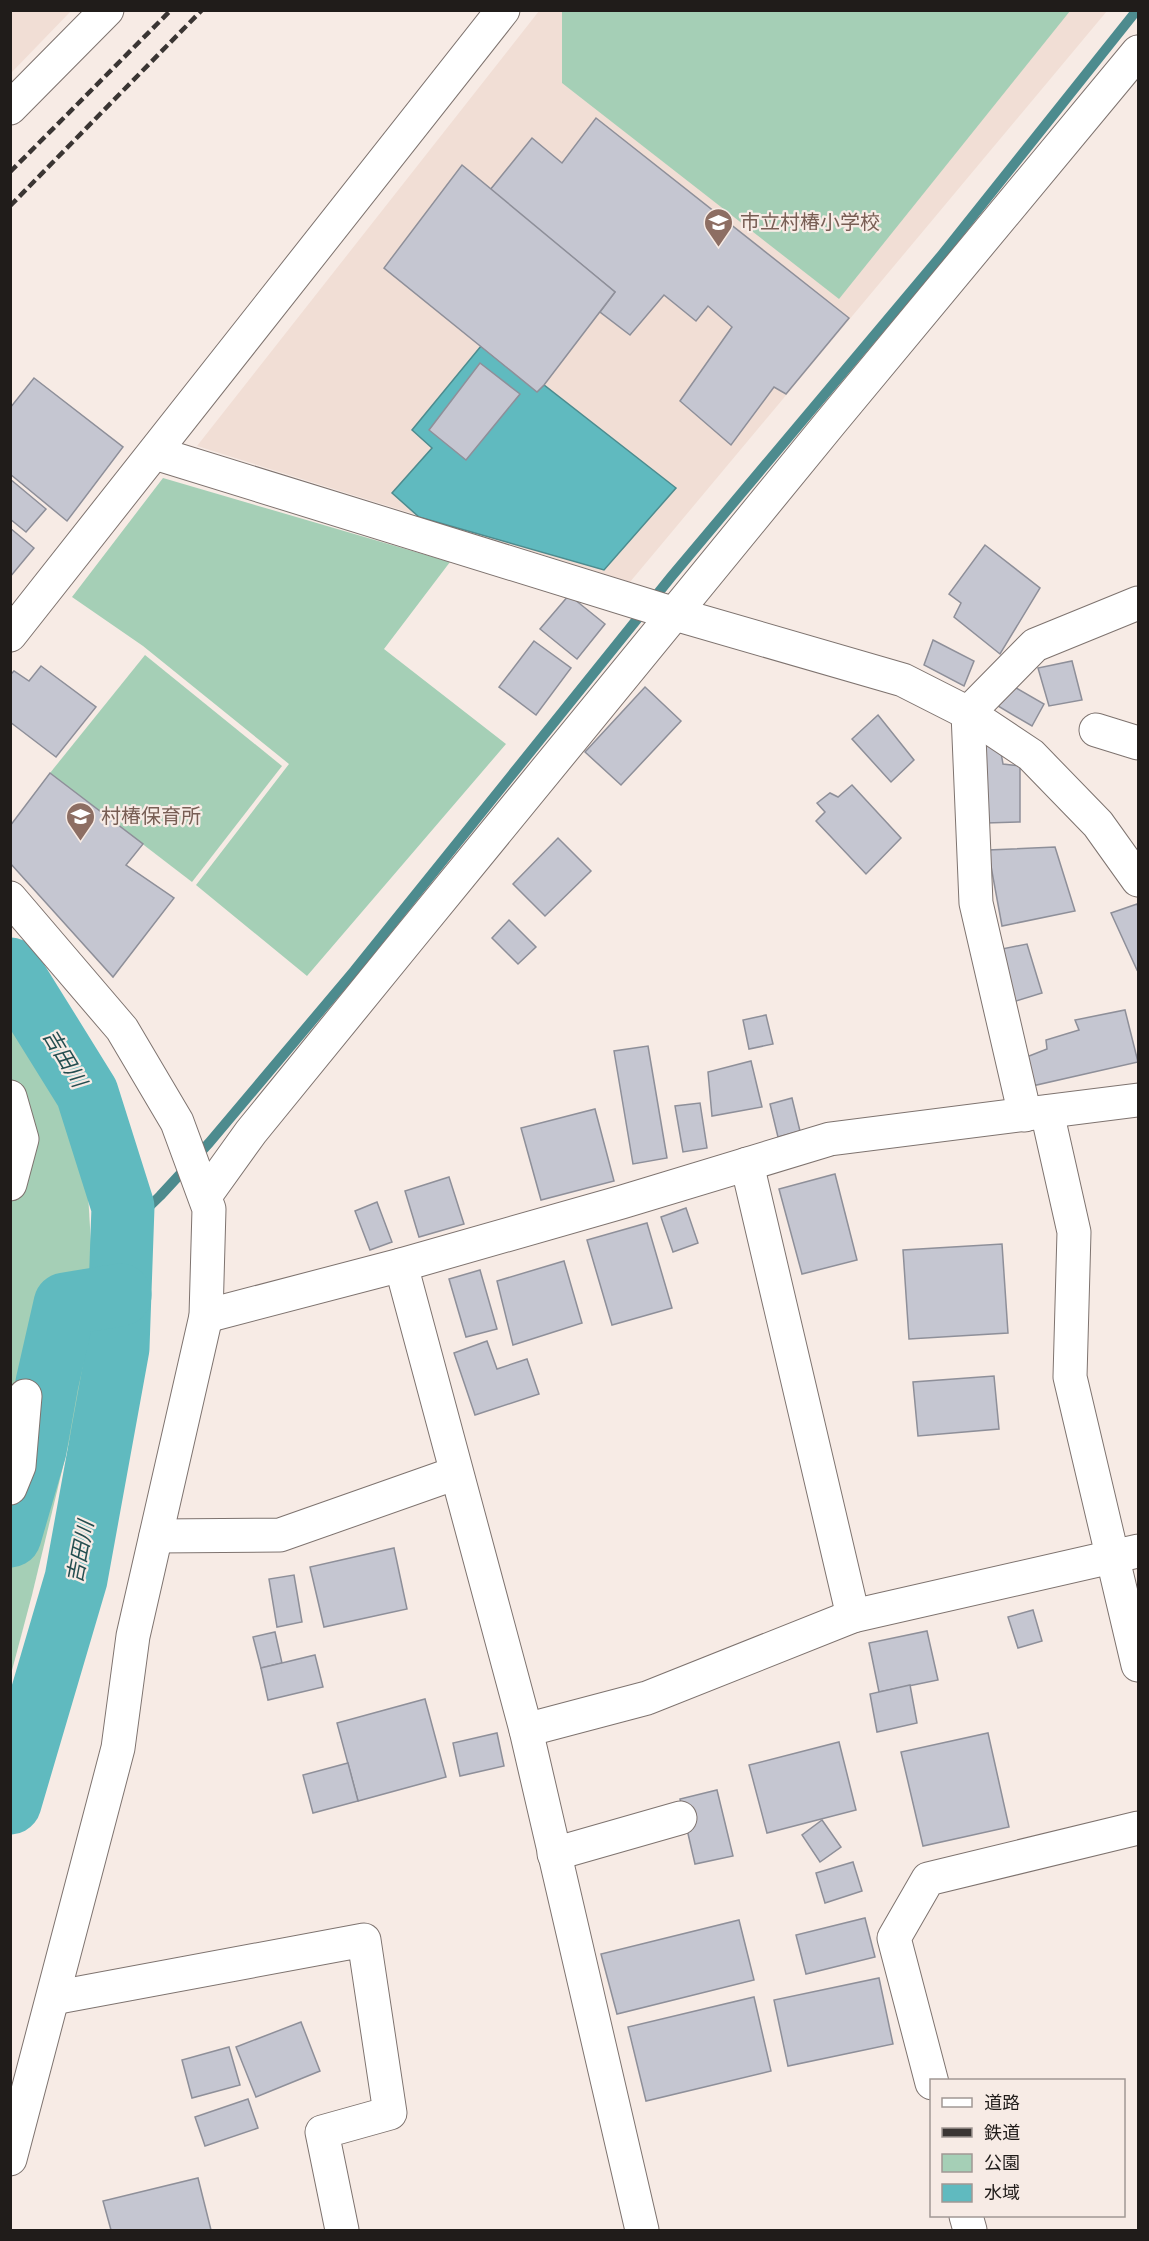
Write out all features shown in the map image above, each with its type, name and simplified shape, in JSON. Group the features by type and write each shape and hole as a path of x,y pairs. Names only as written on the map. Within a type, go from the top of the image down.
{"street":[{"path":"10,108 107,10"},
{"path":"10,635 503,10"},
{"path":"205,1196 250,1132 1138,52"},
{"path":"155,453 675,614 903,680 968,713 1031,755 1098,824 1138,880"},
{"path":"1138,603 1035,645 968,713 976,903 1036,1113 1074,1232 1070,1377 1126,1554 1138,1665"},
{"path":"1096,730 1138,743"},
{"path":"10,898 122,1029 177,1122 209,1209 206,1316 133,1636 118,1748 10,2159"},
{"path":"10,1097 21,1139 10,1184"},
{"path":"206,1316 401,1265 830,1138 1138,1100"},
{"path":"747,1164 853,1616"},
{"path":"401,1265 526,1730 642,2230"},
{"path":"10,1488 19,1466 25,1396"},
{"path":"156,1536 280,1535 456,1473"},
{"path":"526,1730 647,1698 853,1616 1126,1554"},
{"path":"554,1854 680,1818"},
{"path":"931,2079 894,1938 928,1879 1138,1828"},
{"path":"53,1998 364,1940 390,2113 322,2132 342,2230"}],"shaded area":[{"path":"10,11 71,11 11,73"},
{"path":"539,11 1107,11 630,582 197,446"}],"green space":[{"path":"562,10 1070,11 839,299 562,83"},
{"path":"163,478 450,562 384,649 506,744 307,976 196,885 289,764 143,646 72,597"},
{"path":"145,655 282,766 192,882 50,773"},
{"path":"11,1012 69,1102 88,1193 96,1330 11,1674"}],"water":[{"path":"481,346 537,391 544,385 676,488 604,570 419,517 392,493 432,448 412,430"}],"building":[{"path":"596,118 849,318 786,394 774,387 731,445 680,401 732,327 708,306 696,321 664,295 630,335 600,312 615,292 490,190 532,138 562,163"},
{"path":"462,165 615,292 537,392 384,268"},
{"path":"480,363 520,394 466,460 429,430"},
{"path":"34,378 123,447 67,521 10,474 10,408"},
{"path":"10,479 46,509 26,532 10,519"},
{"path":"10,528 34,548 10,577"},
{"path":"985,545 1040,588 1000,654 954,617 961,603 949,594"},
{"path":"569,595 605,624 577,659 540,629"},
{"path":"933,640 974,661 964,686 924,665"},
{"path":"534,641 571,668 536,715 499,687"},
{"path":"1072,661 1082,700 1049,706 1038,668"},
{"path":"41,666 96,707 56,757 10,722 10,675 14,671 29,681"},
{"path":"1011,685 1044,704 1032,726 998,706"},
{"path":"645,687 681,721 621,785 585,752"},
{"path":"878,715 914,760 891,782 852,739"},
{"path":"980,745 1000,747 1003,764 1020,766 1020,822 986,823"},
{"path":"50,773 143,844 126,865 174,898 113,977 10,863 10,826"},
{"path":"852,785 901,838 866,874 816,821 825,812 817,803 830,793 838,797"},
{"path":"558,838 591,871 545,916 513,884"},
{"path":"1055,847 1075,911 1002,926 988,850"},
{"path":"1137,904 1138,969 1137,970 1111,913"},
{"path":"509,920 536,947 518,964 492,938"},
{"path":"1027,944 1042,993 1013,1002 997,950"},
{"path":"1125,1010 1138,1062 1032,1086 1024,1058 1047,1049 1046,1040 1079,1030 1075,1020"},
{"path":"766,1015 773,1044 749,1049 743,1020"},
{"path":"648,1046 667,1158 633,1164 614,1051"},
{"path":"751,1061 762,1107 712,1116 708,1072"},
{"path":"792,1098 800,1131 778,1137 770,1104"},
{"path":"700,1103 707,1148 683,1152 675,1106"},
{"path":"595,1109 614,1181 541,1200 521,1128"},
{"path":"835,1174 857,1260 802,1274 779,1189"},
{"path":"449,1177 464,1224 419,1237 405,1191"},
{"path":"377,1202 392,1242 370,1250 355,1211"},
{"path":"686,1208 698,1243 673,1252 661,1217"},
{"path":"647,1223 672,1308 612,1325 587,1240"},
{"path":"1002,1244 1008,1333 909,1339 903,1250"},
{"path":"564,1261 582,1323 513,1345 497,1281"},
{"path":"480,1270 497,1329 466,1337 449,1279"},
{"path":"487,1341 497,1369 527,1359 539,1394 475,1415 454,1353"},
{"path":"994,1376 999,1429 918,1436 913,1382"},
{"path":"394,1548 407,1609 324,1627 310,1567"},
{"path":"294,1575 302,1622 277,1627 269,1579"},
{"path":"1033,1610 1042,1641 1018,1648 1008,1617"},
{"path":"927,1631 938,1680 879,1692 869,1643"},
{"path":"275,1632 282,1663 261,1668 253,1637"},
{"path":"315,1655 323,1687 268,1700 261,1668"},
{"path":"910,1685 917,1723 877,1732 870,1694"},
{"path":"425,1699 446,1777 358,1801 337,1723"},
{"path":"497,1733 504,1766 460,1776 453,1743"},
{"path":"988,1733 1009,1827 923,1846 901,1752"},
{"path":"839,1742 856,1810 767,1833 749,1765"},
{"path":"348,1763 358,1801 313,1813 303,1775"},
{"path":"717,1790 733,1856 695,1864 680,1799"},
{"path":"822,1820 841,1847 820,1862 802,1835"},
{"path":"853,1862 862,1891 825,1903 816,1873"},
{"path":"865,1918 875,1957 806,1974 796,1935"},
{"path":"739,1920 754,1980 617,2014 601,1954"},
{"path":"879,1978 893,2044 788,2066 774,2000"},
{"path":"754,1997 771,2071 646,2101 628,2027"},
{"path":"301,2022 320,2071 256,2097 236,2047"},
{"path":"229,2047 240,2085 192,2098 182,2060"},
{"path":"248,2099 258,2128 205,2146 195,2117"},
{"path":"198,2178 211,2230 111,2230 103,2201"}],"waterway":[{"path":"123,1232 209,1143 354,971 671,577 940,257 1137,10"},
{"name":"吉田川","path":"10,969 87,1093 123,1207 118,1348 76,1579 10,1803"},
{"name":"吉田川","path":"10,1536 35,1450 65,1304 120,1295"}],"railway":[{"path":"10,172 171,10"},
{"path":"10,206 202,10"}],"place":[{"name":"市立村椿小学校","path":"719,248"},
{"name":"村椿保育所","path":"80,842"}]}
